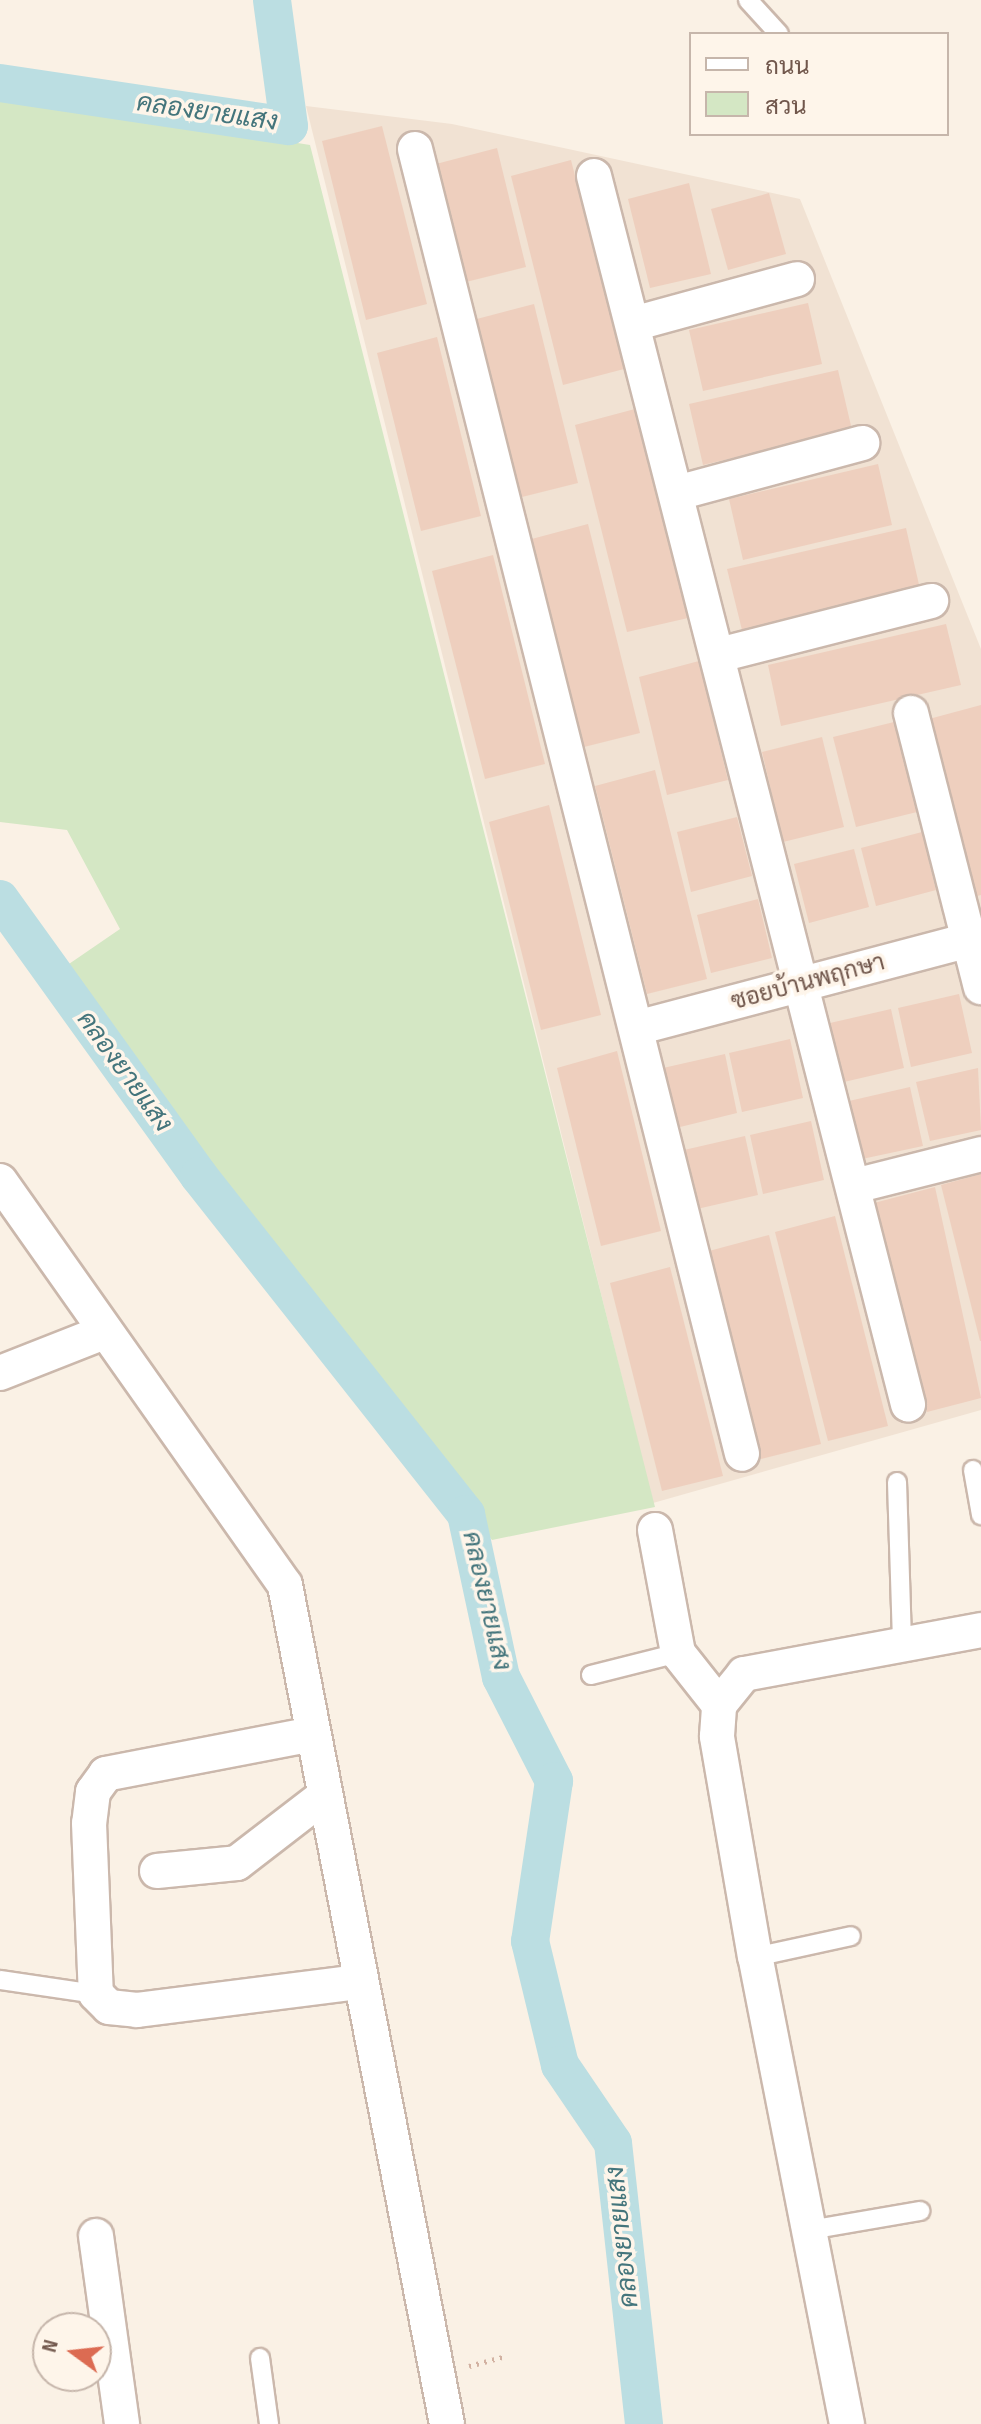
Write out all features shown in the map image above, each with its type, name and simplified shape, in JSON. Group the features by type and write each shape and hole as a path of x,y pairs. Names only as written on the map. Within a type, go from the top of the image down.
{"street":[{"path":"415,149 742,1454"},
{"path":"594,176 803,983 908,1404"},
{"path":"633,324 797,279"},
{"path":"677,493 862,443"},
{"path":"719,655 931,601"},
{"path":"911,713 975,938 981,987"},
{"name":"ซอยบ้านพฤกษา","path":"636,1028 975,938"},
{"path":"854,1186 981,1154"},
{"path":"0,1181 285,1585 358,1982 447,2424"},
{"path":"0,1373 104,1332"},
{"path":"655,1530 678,1653 719,1705"},
{"path":"847,2424 755,1957 717,1736 719,1705 744,1674 981,1630"},
{"path":"313,1734 106,1774 93,1792 89,1823 96,1994 109,2007 137,2010 358,1982"},
{"path":"157,1871 237,1863 324,1796"},
{"path":"96,2236 122,2424"}],"lane":[{"path":"748,0 777,32"},
{"path":"973,1470 981,1515"},
{"path":"897,1482 902,1645"},
{"path":"591,1675 678,1653"},
{"path":"755,1957 851,1936"},
{"path":"0,1980 96,1994"},
{"path":"809,2230 920,2211"},
{"path":"260,2358 269,2424"}],"shaded area":[{"path":"306,106 452,124 800,199 981,649 981,1410 653,1503"}],"green space":[{"path":"0,95 310,145 655,1507 492,1540 66,966 120,929 67,830 0,822"}],"building":[{"path":"382,126 427,304 366,320 322,141"},
{"path":"497,148 526,267 466,282 436,164"},
{"path":"571,160 624,369 563,385 511,176"},
{"path":"689,183 711,274 650,288 628,199"},
{"path":"769,193 786,254 728,270 711,209"},
{"path":"808,303 822,364 703,391 689,330"},
{"path":"534,304 578,483 518,498 473,320"},
{"path":"437,337 481,516 421,531 377,353"},
{"path":"838,370 852,430 703,465 689,404"},
{"path":"635,409 688,618 627,632 575,425"},
{"path":"878,464 892,525 743,560 729,499"},
{"path":"588,524 640,733 580,748 528,540"},
{"path":"906,528 920,589 742,630 727,569"},
{"path":"493,555 545,764 485,779 432,571"},
{"path":"946,624 961,685 781,726 768,665"},
{"path":"699,661 728,780 667,795 639,677"},
{"path":"981,705 981,895 973,897 929,719"},
{"path":"894,722 917,812 856,827 833,737"},
{"path":"822,737 844,827 783,842 762,752"},
{"path":"655,770 707,979 647,994 595,786"},
{"path":"549,805 601,1015 541,1030 489,822"},
{"path":"737,817 752,876 691,892 677,832"},
{"path":"922,832 936,890 876,906 861,848"},
{"path":"854,849 869,907 809,923 794,864"},
{"path":"758,899 772,958 711,973 697,915"},
{"path":"959,994 972,1053 911,1067 898,1008"},
{"path":"891,1009 904,1068 844,1082 830,1023"},
{"path":"790,1039 803,1098 742,1112 729,1053"},
{"path":"617,1051 661,1231 601,1246 557,1068"},
{"path":"725,1054 737,1113 676,1128 663,1068"},
{"path":"978,1068 981,1130 930,1141 916,1082"},
{"path":"910,1087 923,1146 862,1159 849,1101"},
{"path":"811,1121 824,1180 763,1194 750,1135"},
{"path":"745,1136 758,1195 697,1209 684,1150"},
{"path":"981,1174 981,1341 980,1341 941,1185"},
{"path":"935,1187 981,1398 927,1412 874,1203"},
{"path":"835,1216 888,1426 828,1441 775,1232"},
{"path":"769,1235 821,1444 761,1459 709,1251"},
{"path":"670,1267 723,1476 662,1491 610,1283"}],"waterway":[{"name":"คลองยายแสง","path":"0,83 289,126 272,0"},
{"name":"คลองยายแสง","path":"0,899 199,1176 466,1514 501,1677 554,1781 530,1941 560,2065 613,2143 644,2424"}]}
